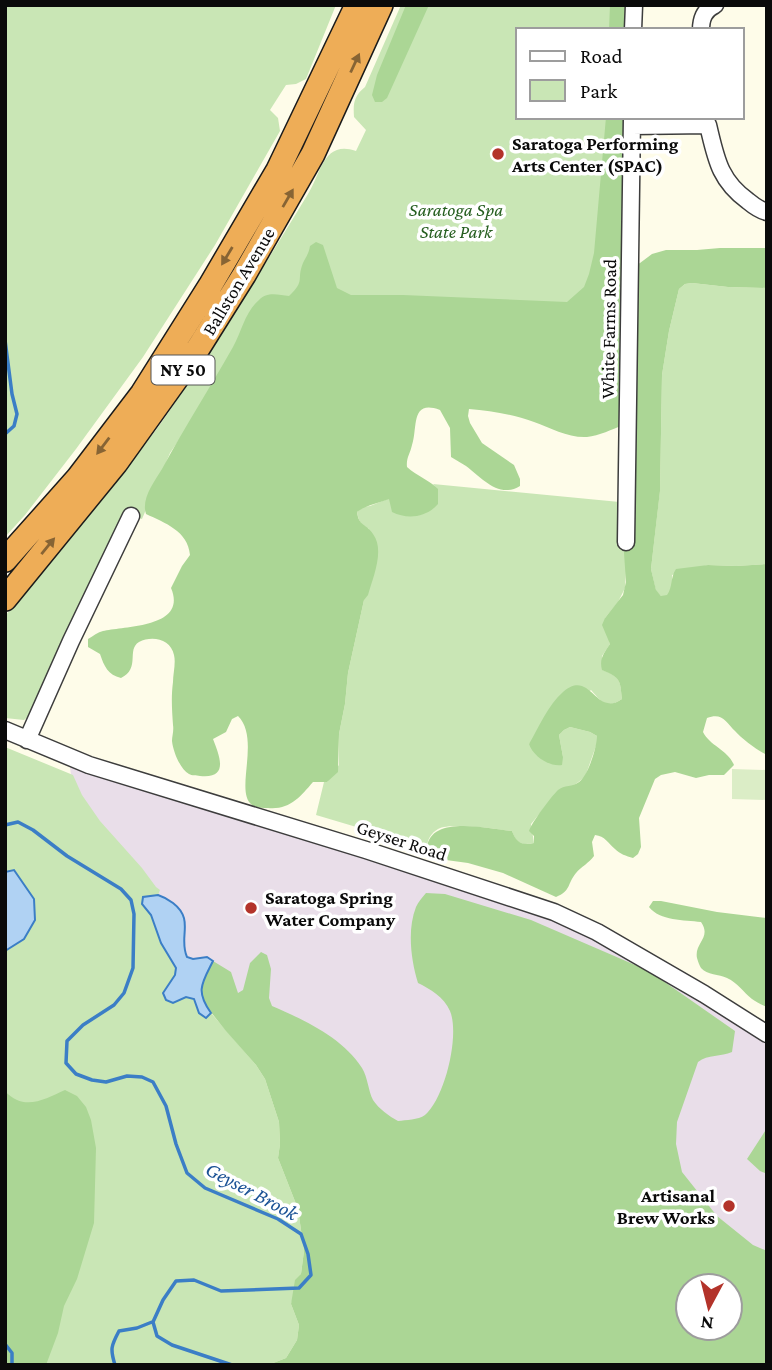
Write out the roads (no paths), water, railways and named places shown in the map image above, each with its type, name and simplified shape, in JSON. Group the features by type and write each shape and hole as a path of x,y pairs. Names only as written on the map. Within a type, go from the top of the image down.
{"highway":[{"name":"Ballston Avenue","path":"5,560 78,478 149,383 278,170 357,5"},
{"name":"Ballston Avenue","path":"5,599 116,463 197,350 244,275 313,154 381,5"}],"street":[{"path":"633,28 634,5"},
{"path":"701,28 701,19 709,8 715,5"},
{"path":"632,122 708,121 719,167 726,181 736,192 760,210 767,212"},
{"name":"White Farms Road","path":"626,542 632,122"},
{"path":"27,740 131,516"},
{"name":"Geyser Road","path":"5,730 89,765 366,850 554,912 597,932 767,1034"}],"water":[{"path":"14,870 34,899 35,920 24,939 5,951 5,872"},
{"path":"158,895 180,909 185,922 184,943 187,957 207,957 213,961 202,987 203,999 211,1013 206,1018 199,1013 194,999 186,997 173,1003 166,1000 163,993 175,975 176,968 161,943 151,915 142,904 143,897"}],"waterway":[{"name":"Geyser Brook","path":"5,340 17,414 14,426 5,434"},
{"name":"Geyser Brook","path":"5,825 18,822 33,830 67,856 121,889 131,900 134,914 133,968 124,993 114,1005 83,1025 67,1041 66,1063 76,1074 92,1080 106,1082 127,1076 142,1077 153,1082 166,1106 187,1173 205,1188 278,1219 301,1234 311,1275 299,1288 221,1291 194,1280 176,1281 163,1300 153,1322 157,1336 172,1345 232,1365"},
{"path":"115,1365 112,1348 119,1331 152,1322"},
{"path":"5,1344 12,1353 12,1365"}],"place":[{"name":"Saratoga Performing Arts Center (SPAC)","path":"498,154"},
{"name":"Saratoga Spring Water Company","path":"251,908"},
{"name":"Artisanal Brew Works","path":"729,1206"}],"park label":[{"name":"Saratoga Spa State Park","path":"456,220"}]}
